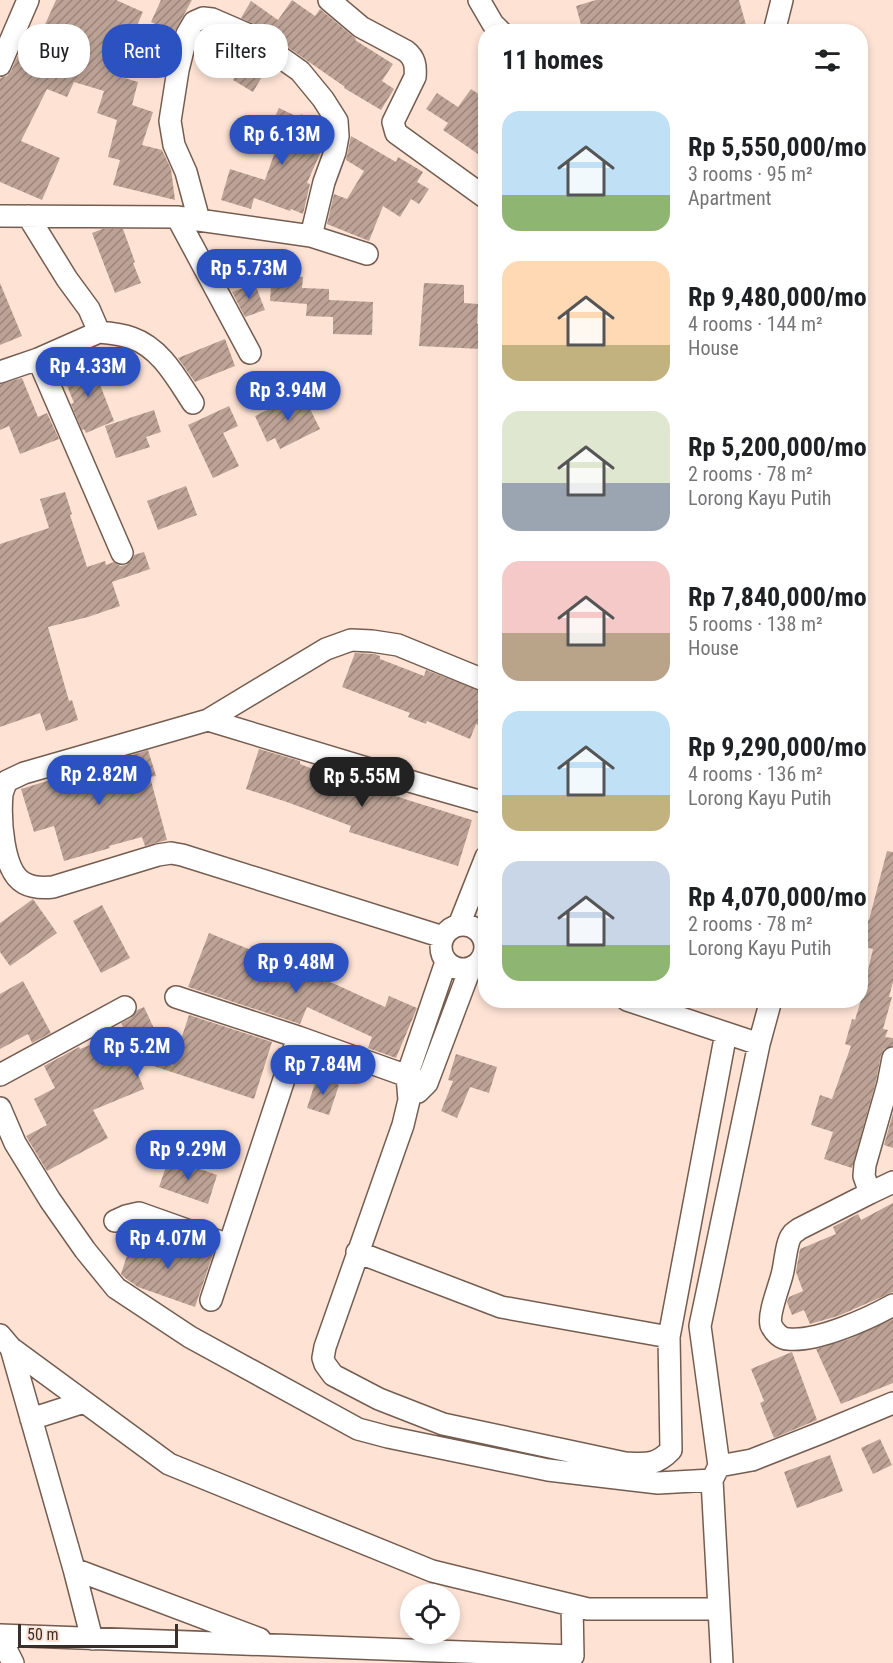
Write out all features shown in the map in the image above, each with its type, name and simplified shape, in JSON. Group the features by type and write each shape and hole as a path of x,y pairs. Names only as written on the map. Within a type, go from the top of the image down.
{"street":[{"path":"0,65 28,0"},
{"path":"329,0 361,27 412,56 416,70 415,77 393,122 396,133 478,192"},
{"path":"479,0 493,24"},
{"path":"776,24 782,0"},
{"path":"200,220 186,172 174,145 170,121 186,34 194,22 203,18 249,35 300,71 323,99 337,121 338,136 335,152 324,183 311,236"},
{"path":"0,216 177,217 311,236 367,254"},
{"path":"28,216 89,309 99,332"},
{"path":"177,217 250,353"},
{"path":"0,372 38,359 99,332 133,338 148,345 172,370 193,403"},
{"path":"38,359 122,553"},
{"path":"478,678 398,645 372,640 351,640 326,649 208,720 24,772 7,781 2,793 1,805 2,837 12,871 24,883 40,888 52,887 171,853 451,931 472,927 478,931"},
{"path":"208,720 478,800"},
{"path":"478,874 451,931 440,946 442,954 453,967 470,969 478,964"},
{"path":"417,1079 447,962"},
{"path":"470,969 409,1100 403,1125 357,1252 323,1358 333,1375 379,1399 443,1424 616,1462 650,1464 662,1460 670,1450 669,1337 726,1033"},
{"path":"176,997 417,1079"},
{"path":"0,1075 125,1006"},
{"path":"651,1008 759,1044"},
{"path":"722,1663 718,1609 715,1473 700,1326 759,1044 769,1008"},
{"path":"211,1300 298,1037"},
{"path":"870,1193 864,1176 865,1165 893,1058"},
{"path":"0,1108 15,1143 50,1200 85,1250 116,1288 190,1337 358,1429 548,1470 658,1483 715,1473 893,1403"},
{"path":"893,1182 799,1228 792,1234 771,1313 771,1324 777,1334 786,1339 818,1336 874,1315 893,1305"},
{"path":"115,1221 139,1213 230,1245"},
{"path":"357,1252 501,1307 669,1337"},
{"path":"5,1342 169,1464 432,1571 588,1609 718,1609"},
{"path":"5,1342 31,1419 92,1639"},
{"path":"31,1419 84,1402"},
{"path":"74,1569 277,1646"},
{"path":"13,1663 0,1636 573,1659 572,1605"}],"building":[{"path":"56,0 116,0 143,12 138,24 102,24 102,78 125,78 138,82 132,105 153,112 142,145 162,150 171,169 175,200 113,185 120,160 108,157 117,120 97,113 104,91 74,82 67,97 47,89 21,141 60,158 42,200 0,182 0,78 7,76 11,71 18,55 18,78 90,78 90,24 45,24"},
{"path":"161,0 192,0 179,24 151,22"},
{"path":"292,0 315,16 320,9 355,40 393,64 382,81 394,89 381,110 344,88 288,47 288,24 254,24 241,18 251,1 278,20"},
{"path":"596,0 739,0 746,24 581,24 576,6"},
{"path":"234,78 261,78 253,92 233,80"},
{"path":"471,89 478,94 478,154 443,130 448,123 426,109 437,93 458,107"},
{"path":"279,108 300,118 301,114 324,125 323,147 307,183 310,184 303,214 254,198 251,209 221,200 230,169 265,180 277,146 264,140"},
{"path":"351,136 396,162 398,157 423,172 417,182 429,189 419,204 411,199 400,217 383,206 369,241 327,224 334,194 347,199 364,171 346,160"},
{"path":"102,229 123,229 141,283 115,293 92,233"},
{"path":"282,275 303,277 302,288 329,289 329,300 373,302 372,335 333,334 333,317 306,316 307,304 270,301 271,287 281,287"},
{"path":"0,283 22,336 0,345"},
{"path":"424,283 464,285 464,303 478,304 478,349 419,346"},
{"path":"255,284 265,310 245,317 232,292"},
{"path":"225,339 235,366 195,382 178,358"},
{"path":"91,361 114,421 86,433 84,429 82,430 71,404 74,403 62,373"},
{"path":"22,378 38,417 47,413 59,439 20,454 9,426 0,430 0,384"},
{"path":"302,393 320,429 280,449 275,438 267,442 255,416"},
{"path":"229,406 238,426 223,433 239,466 213,478 188,425"},
{"path":"154,410 161,432 146,437 150,447 116,458 105,426"},
{"path":"186,486 197,515 158,530 147,501"},
{"path":"65,492 87,567 105,561 106,565 114,562 120,566 126,565 132,561 134,555 144,552 150,569 112,582 120,606 48,627 69,701 72,700 78,720 46,731 40,713 0,727 0,544 49,528 40,499"},
{"path":"355,653 375,654 380,656 380,659 424,676 426,670 478,690 478,725 476,724 470,739 427,721 426,724 408,717 410,713 342,687"},
{"path":"259,749 300,761 300,764 362,788 363,786 472,820 458,866 349,832 351,826 246,789"},
{"path":"148,750 156,776 150,777 167,840 145,846 142,837 64,861 54,826 34,832 21,789"},
{"path":"887,851 893,852 893,982 889,997 892,997 883,1029 888,1030 885,1037 893,1038 893,1046 884,1049 881,1055 852,1168 824,1159 833,1132 811,1125 820,1095 832,1099 851,1046 845,1044 852,1019 855,1020 859,1008 868,1008 868,970 873,949 868,948 869,920"},
{"path":"33,899 57,933 10,966 0,952 0,923"},
{"path":"102,905 130,958 101,973 73,921"},
{"path":"209,933 385,1007 389,996 417,1008 396,1058 368,1048 372,1037 307,1007 300,1024 188,987"},
{"path":"23,981 51,1033 32,1043 28,1034 0,1049 0,994"},
{"path":"144,1007 172,1067 189,1015 272,1042 254,1099 132,1059 144,1089 93,1110 108,1138 47,1171 26,1136 47,1125 34,1099 55,1088 44,1066 79,1047 80,1049 125,1031 121,1023"},
{"path":"456,1054 497,1067 489,1093 470,1087 457,1118 441,1111 453,1081 448,1080"},
{"path":"317,1077 339,1085 329,1115 307,1108"},
{"path":"893,1113 893,1148 884,1145"},
{"path":"169,1158 217,1175 208,1204 159,1187"},
{"path":"893,1203 893,1292 838,1316 810,1324 804,1310 792,1315 787,1302 789,1297 803,1291 796,1272 800,1249 836,1234 833,1227 858,1214 861,1220"},
{"path":"167,1238 213,1254 195,1307 138,1287 121,1274 132,1240 163,1250"},
{"path":"893,1319 893,1383 841,1404 816,1349 847,1340"},
{"path":"792,1352 817,1420 774,1438 760,1403 764,1401 751,1369"},
{"path":"880,1439 892,1465 873,1474 861,1448"},
{"path":"830,1455 843,1491 797,1508 784,1472"}]}
